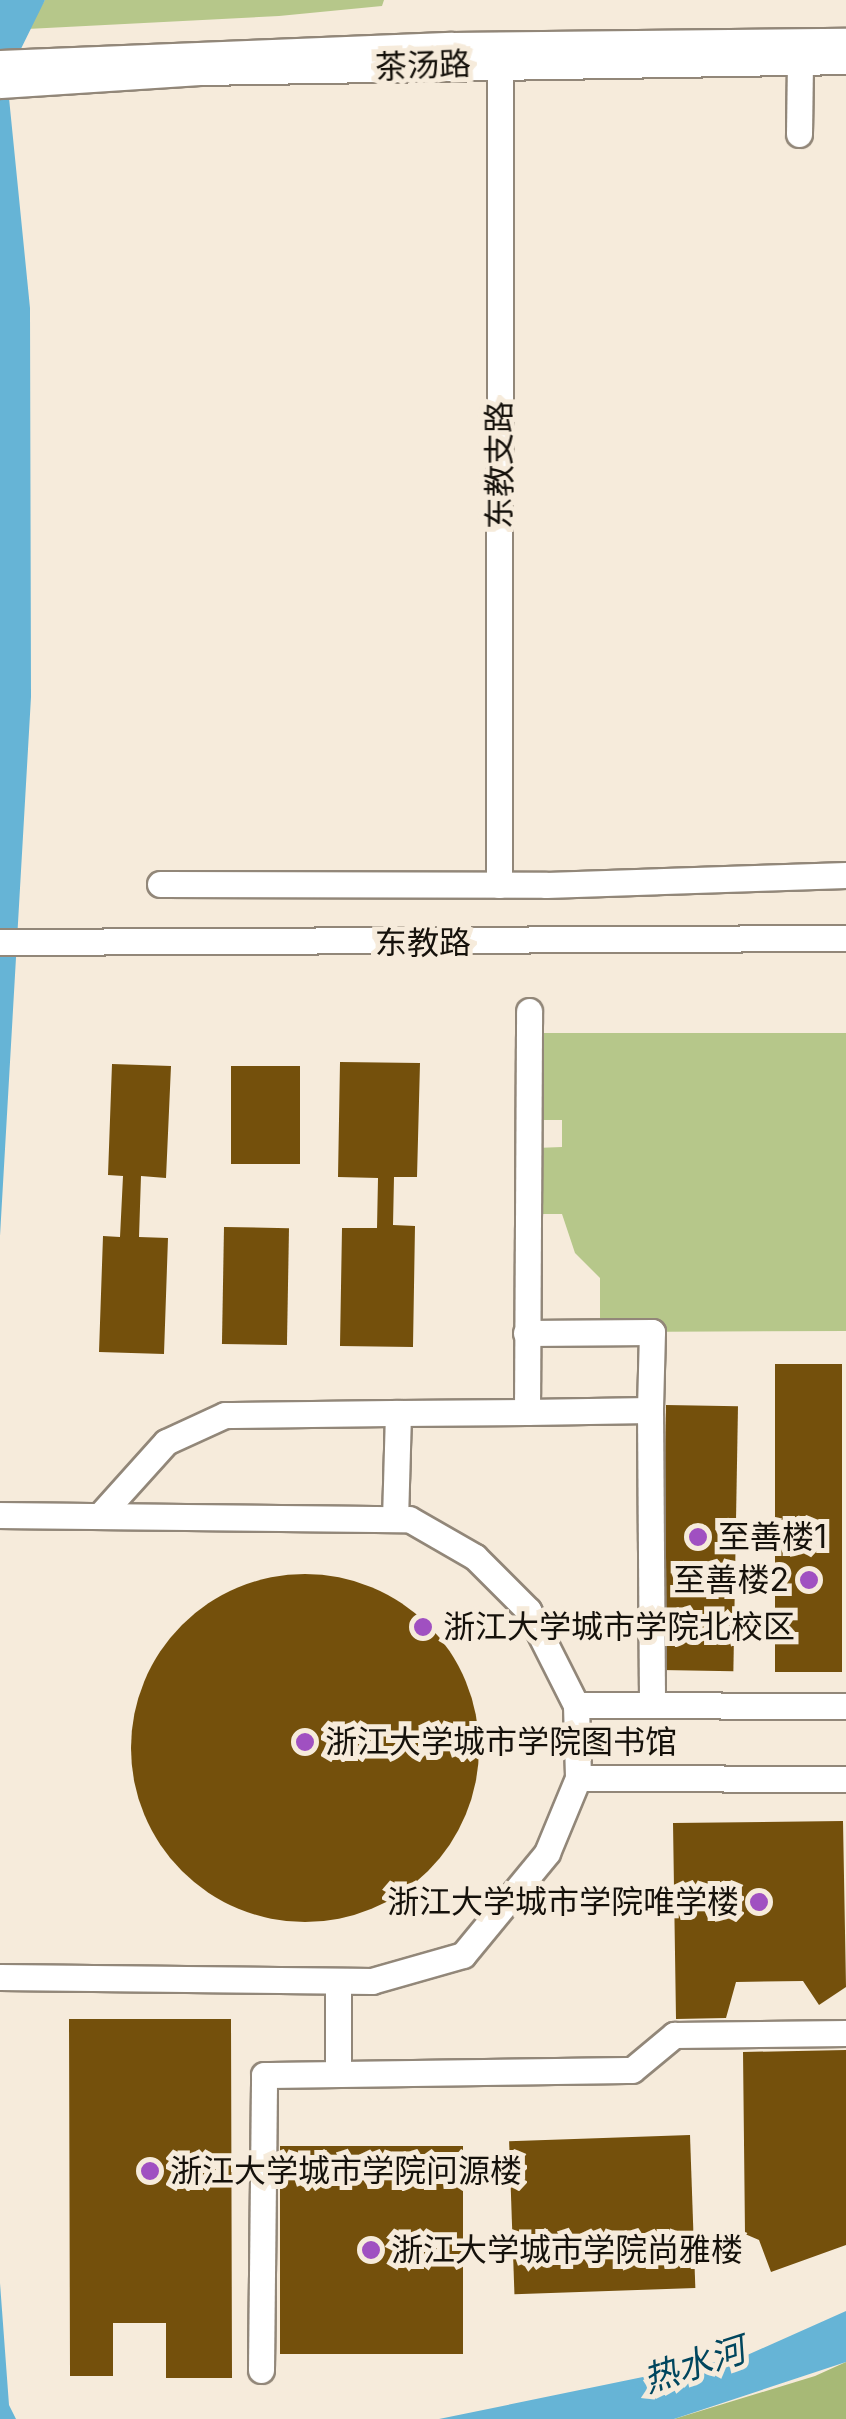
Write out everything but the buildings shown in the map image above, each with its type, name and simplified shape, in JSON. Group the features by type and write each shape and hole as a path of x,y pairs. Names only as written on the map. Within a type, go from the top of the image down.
{"street":[{"name":"茶汤路","path":"0,63 58,68 846,41"},
{"name":"茶汤路","path":"500,54 846,61"},
{"name":"东教支路","path":"499,885 500,54"},
{"path":"798,134 800,61"},
{"name":"茶汤路","path":"0,84 58,68"},
{"path":"160,884 499,885 846,875"},
{"name":"东教路","path":"0,942 85,937 846,924"},
{"name":"东教路","path":"0,929 85,937 846,938"},
{"path":"526,1412 529,1011"},
{"path":"526,1333 652,1332 652,1704"},
{"path":"103,1512 166,1442 225,1415 650,1410"},
{"path":"395,1518 398,1413"},
{"path":"0,1515 103,1512 409,1520 488,1567 528,1610 576,1705 578,1778 547,1854 463,1955 372,1982 0,1977"},
{"path":"576,1705 846,1706"},
{"path":"578,1778 846,1779"},
{"path":"338,1981 338,2074"},
{"path":"261,2370 264,2075 632,2070 674,2035 846,2034"}],"green space":[{"path":"45,0 384,0 382,6 279,16 27,29"},
{"path":"540,1033 846,1033 846,1331 616,1332 600,1318 600,1278 575,1253 562,1214 536,1214 536,1148 562,1147 562,1120 540,1120"},
{"path":"846,2362 846,2419 674,2419 815,2376"}],"water":[{"path":"0,0 45,0 12,67 9,98 30,308 31,697 0,1236"},
{"path":"0,2283 9,2405 16,2419 0,2419"},
{"path":"846,2311 846,2362 674,2419 439,2419 745,2356"}],"place":[{"name":"至善楼1","path":"698,1537"},
{"name":"至善楼2","path":"809,1580"},
{"name":"浙江大学城市学院北校区","path":"423,1627"},
{"name":"浙江大学城市学院图书馆","path":"305,1742"},
{"name":"浙江大学城市学院唯学楼","path":"759,1902"},
{"name":"浙江大学城市学院问源楼","path":"150,2171"},
{"name":"浙江大学城市学院尚雅楼","path":"371,2250"}],"water label":[{"name":"热水河","path":"694,2364"}]}
